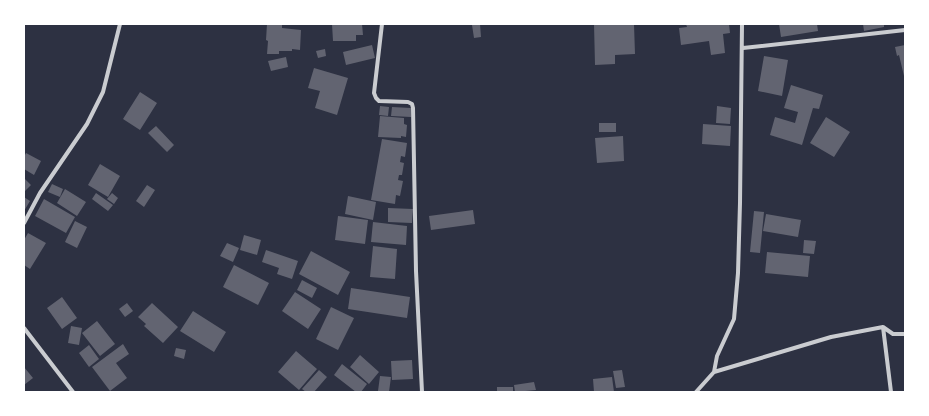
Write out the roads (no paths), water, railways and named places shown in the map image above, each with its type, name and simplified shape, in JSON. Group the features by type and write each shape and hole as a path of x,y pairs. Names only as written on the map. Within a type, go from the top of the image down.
{"street":[{"path":"24,223 40,193 90,118 103,92 120,24"},
{"path":"382,24 374,93 379,101 408,102 412,104 413,108 416,271 422,392"},
{"path":"714,372 717,356 734,319 738,273 743,48 742,24"},
{"path":"743,48 905,30"},
{"path":"882,327 891,392"},
{"path":"696,392 714,372 831,337 882,327 893,334 905,334"},
{"path":"24,328 73,392"}]}
